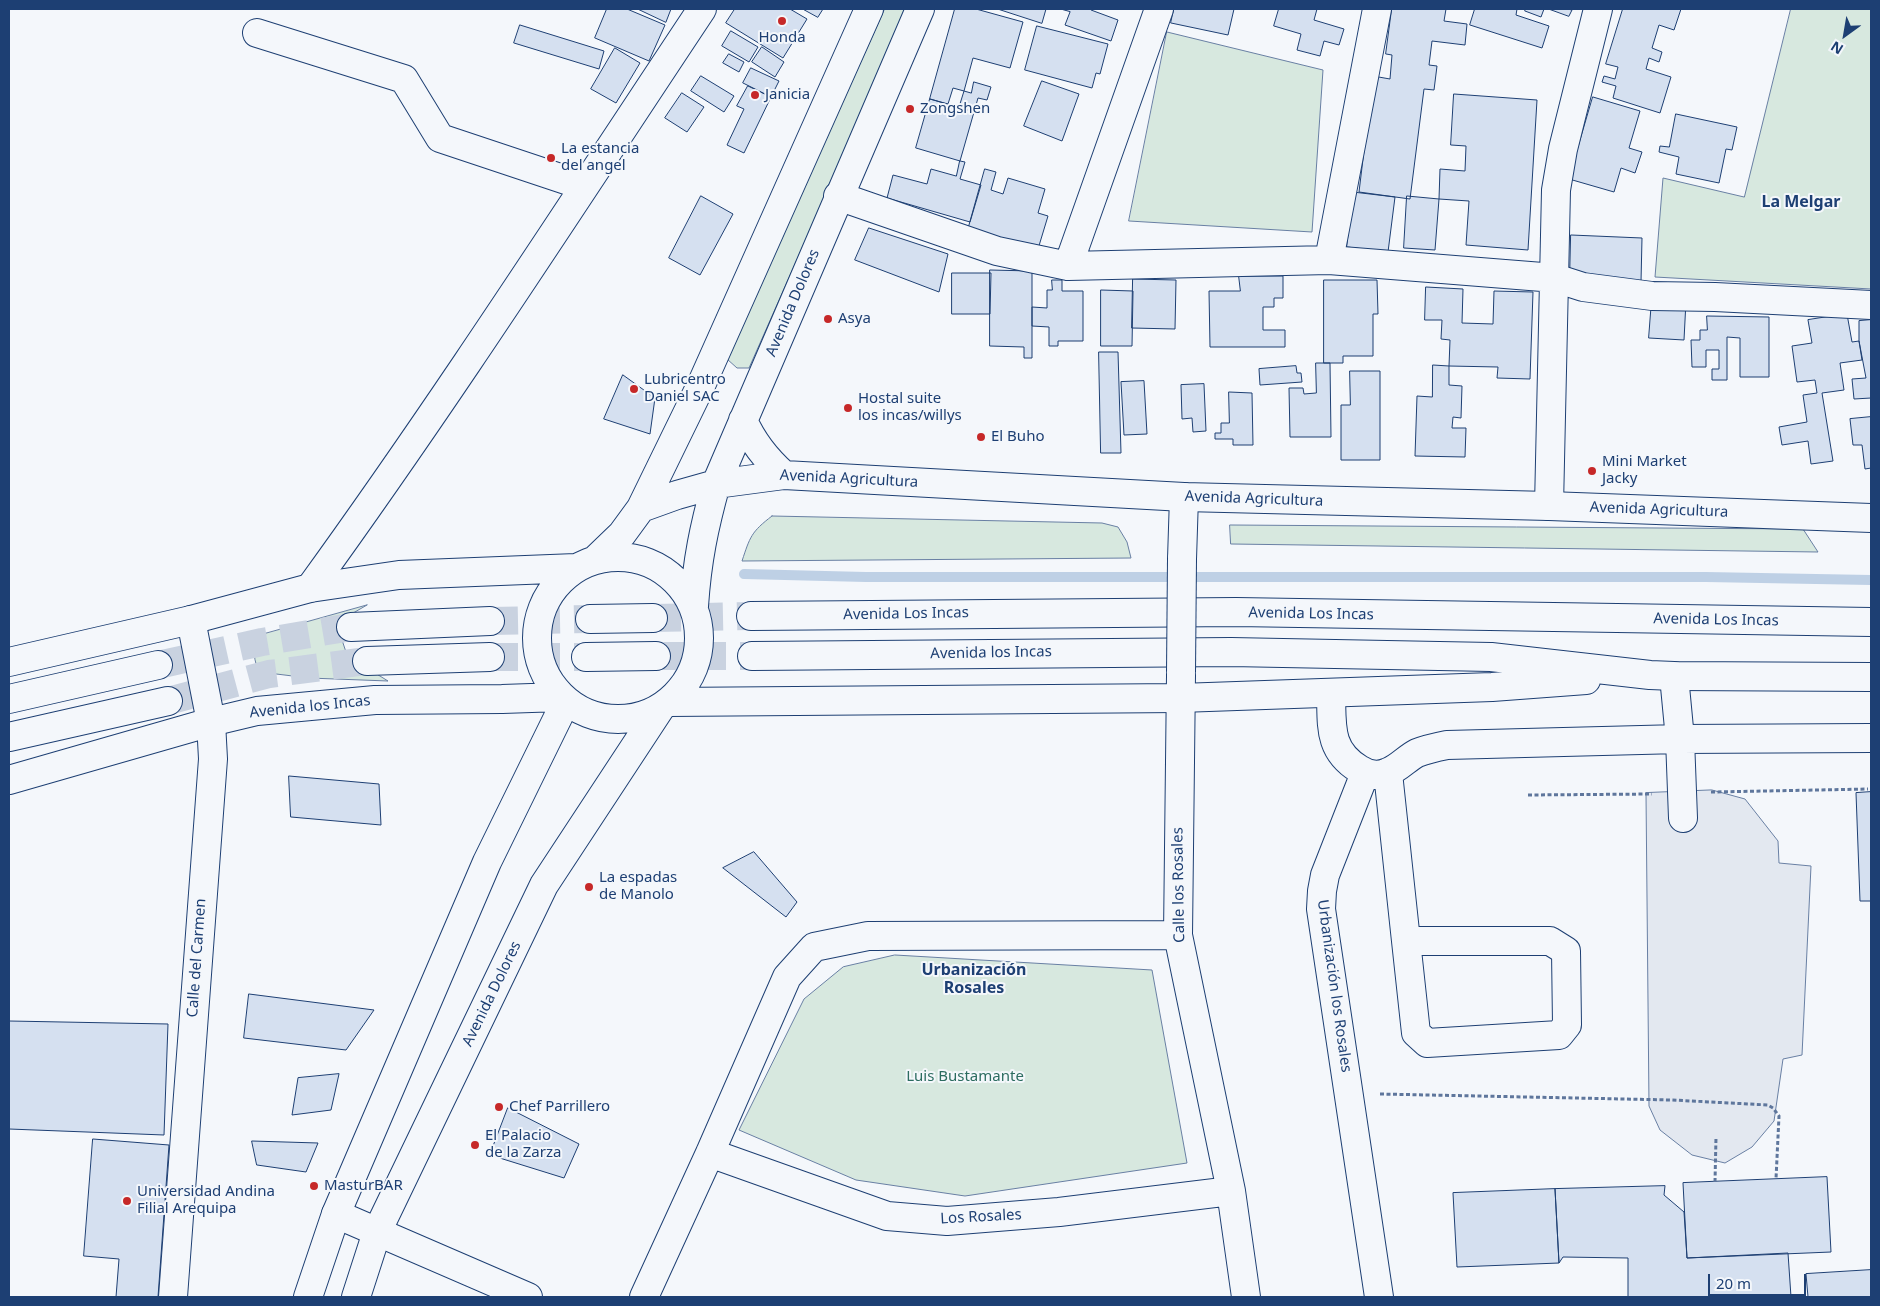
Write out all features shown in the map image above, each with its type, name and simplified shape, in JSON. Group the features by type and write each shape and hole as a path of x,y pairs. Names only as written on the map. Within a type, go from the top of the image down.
{"main road":[{"path":"310,588 345,540 463,366 702,9"},
{"path":"9,662 192,620 310,588 399,575 586,564 618,555 640,560 662,570 680,586 694,606 699,632 697,659 686,683 664,704 637,716 613,718 588,713 563,699 544,672 538,653 536,644 539,614 553,587 586,564 622,534 641,508 702,382 869,9"},
{"name":"Avenida Dolores","path":"694,606 697,565 704,524 716,484 838,196 920,9"},
{"path":"1068,266 1159,9"},
{"path":"1329,260 1377,9"},
{"path":"1549,506 1556,190 1563,149 1598,9"},
{"path":"257,33 404,79 440,138 584,186"},
{"path":"838,196 997,251 1068,266 1329,260 1555,278 1583,287 1652,296 1714,297 1871,305"},
{"path":"743,420 750,436 760,450 784,475"},
{"name":"Avenida Agricultura","path":"641,508 716,484 784,475 1184,497 1549,506 1871,518"},
{"name":"Calle los Rosales","path":"1184,497 1178,935 1231,1191 1246,1297"},
{"name":"Avenida Los Incas","path":"751,616 1236,612 1871,622"},
{"path":"590,619 653,618"},
{"name":"Calle del Carmen","path":"173,1297 213,759 211,722 192,620"},
{"path":"350,627 490,622"},
{"name":"Avenida los Incas","path":"752,656 1231,652 1491,657 1662,675"},
{"path":"586,656 656,656"},
{"path":"367,661 490,657"},
{"path":"9,699 158,665"},
{"path":"664,704 1180,685 1331,694 1492,688 1662,675 1871,677"},
{"path":"1662,675 1680,738 1683,818"},
{"path":"1331,694 1332,729 1337,749 1354,766 1376,773 1418,753 1447,745 1680,738 1871,738"},
{"path":"308,1297 336,1214 487,862 563,699"},
{"name":"Avenida los Incas","path":"9,780 257,710 375,700 563,699"},
{"path":"9,737 168,701"},
{"name":"Avenida Dolores","path":"356,1297 378,1232 544,885 664,704"},
{"path":"1376,773 1406,941 1416,1033 1427,1043 1559,1035 1567,1025 1566,951 1550,941 1406,941"},
{"name":"Urbanización los Rosales","path":"1376,773 1329,862 1322,891 1321,909 1379,1297"},
{"path":"644,1297 710,1153 786,977 814,947 868,936 1178,935"},
{"name":"Los Rosales","path":"710,1153 887,1216 947,1221 1059,1212 1231,1191"},
{"path":"336,1214 528,1297"}],"path":[{"path":"1349,1093 1672,1100 1768,1105 1779,1116 1776,1179"},
{"path":"1716,1137 1716,1182"}],"green space":[{"path":"885,9 908,9 749,368 737,368 727,359"},
{"path":"1791,9 1871,9 1871,289 1655,277 1663,178 1744,197"},
{"path":"1167,32 1323,70 1312,232 1129,221"},
{"path":"772,516 1102,523 1118,527 1127,542 1131,558 742,561 752,536"},
{"path":"1230,525 1803,529 1818,552 1231,544"},
{"path":"367,605 348,616 343,625 341,637 346,652 388,681 309,678 260,672 254,655 257,636"},
{"name":"Luis Bustamante","path":"895,955 1152,970 1187,1163 965,1196 856,1180 739,1130 804,999 843,967"}],"shaded area":[{"path":"1712,790 1745,799 1778,841 1779,863 1811,866 1802,1055 1783,1059 1774,1121 1752,1147 1725,1163 1692,1155 1660,1130 1649,1106 1646,793"}],"building":[{"path":"607,9 627,9 665,25 649,61 595,38"},
{"path":"638,9 671,9 666,22"},
{"path":"735,9 790,9 807,19 783,58 726,23"},
{"path":"803,9 823,9 818,17"},
{"path":"955,9 976,9 1023,22 1010,68 973,58 964,91 953,88 948,104 930,99"},
{"path":"998,9 1046,9 1042,23"},
{"path":"1061,9 1091,9 1118,20 1111,41 1065,25 1070,12"},
{"path":"1174,9 1234,9 1228,35 1171,23"},
{"path":"1279,9 1317,9 1314,20 1344,29 1339,45 1324,41 1320,56 1297,50 1301,34 1274,26"},
{"path":"1392,9 1446,9 1444,21 1467,24 1465,45 1432,41 1429,65 1437,66 1434,90 1424,89 1410,199 1359,192 1373,76 1390,79 1392,55 1386,54"},
{"path":"1475,9 1517,9 1516,15 1549,26 1542,48 1470,25"},
{"path":"1526,9 1544,9 1541,17 1525,11"},
{"path":"1549,9 1567,9 1572,10 1569,16"},
{"path":"1623,9 1681,9 1674,30 1659,25 1652,48 1662,52 1659,62 1649,58 1646,69 1671,77 1660,113 1613,98 1616,86 1602,82 1604,76 1615,79 1618,67 1606,64"},
{"path":"520,25 604,51 599,69 514,43"},
{"path":"1037,26 1108,44 1100,74 1096,73 1092,88 1025,70"},
{"path":"731,31 758,47 749,62 722,46"},
{"path":"762,47 784,62 775,77 752,62"},
{"path":"615,48 640,63 616,103 591,89"},
{"path":"729,54 744,62 739,72 723,63"},
{"path":"751,68 779,81 771,97 743,83"},
{"path":"701,76 734,96 724,112 691,91"},
{"path":"1042,81 1079,94 1062,141 1024,126"},
{"path":"974,82 991,87 987,100 978,98 974,112 959,107 964,91 971,93"},
{"path":"748,86 771,97 744,153 727,145 744,109 737,106"},
{"path":"682,93 704,107 687,132 665,118"},
{"path":"1454,94 1537,100 1528,250 1466,245 1469,201 1439,199 1440,169 1465,171 1466,146 1451,145"},
{"path":"1593,97 1640,111 1629,148 1642,152 1635,173 1621,168 1614,192 1569,179"},
{"path":"930,99 974,112 960,161 916,148"},
{"path":"1676,114 1737,127 1732,150 1726,149 1719,183 1676,174 1679,157 1659,152 1660,146 1669,147"},
{"path":"960,161 965,162 960,179 981,185 970,222 887,198 893,175 927,184 931,169 956,176"},
{"path":"985,169 996,172 991,190 1003,194 1008,178 1045,189 1038,213 1048,216 1038,249 968,230"},
{"path":"1353,192 1395,197 1388,252 1347,247"},
{"path":"701,196 733,214 700,275 669,258"},
{"path":"1407,196 1439,199 1435,250 1404,248"},
{"path":"869,228 948,254 939,292 855,260"},
{"path":"1571,235 1642,238 1641,282 1570,279"},
{"path":"990,270 1032,271 1032,358 1024,358 1024,347 990,346"},
{"path":"952,273 991,273 990,314 952,314"},
{"path":"1239,276 1283,276 1283,298 1274,298 1274,307 1263,307 1263,330 1285,330 1285,347 1210,347 1209,291 1240,291"},
{"path":"1133,279 1176,280 1175,329 1132,328"},
{"path":"1052,280 1062,280 1062,291 1083,291 1083,341 1058,341 1058,346 1049,346 1049,327 1032,326 1032,307 1047,308 1047,290 1052,290"},
{"path":"1324,280 1377,280 1378,314 1373,314 1373,356 1343,356 1343,363 1324,363"},
{"path":"1426,287 1463,289 1462,323 1493,324 1494,291 1533,292 1530,379 1497,378 1498,367 1449,366 1450,340 1441,339 1442,320 1425,320"},
{"path":"1101,290 1133,291 1132,346 1101,346"},
{"path":"1652,299 1686,301 1684,340 1649,338"},
{"path":"1847,314 1852,342 1859,341 1862,360 1840,363 1844,390 1822,393 1833,461 1811,464 1808,441 1782,445 1779,427 1807,422 1803,395 1817,393 1815,380 1797,382 1792,346 1812,343 1808,320"},
{"path":"1707,316 1769,317 1769,377 1740,377 1740,338 1727,337 1727,380 1712,380 1712,369 1719,369 1719,350 1706,350 1706,367 1692,367 1691,340 1700,340 1700,330 1707,330"},
{"path":"1871,320 1871,398 1854,399 1852,379 1866,378 1859,341 1859,321"},
{"path":"1099,352 1118,352 1121,453 1101,453"},
{"path":"1316,363 1330,363 1331,437 1290,437 1289,388 1303,388 1304,394 1316,393"},
{"path":"1433,365 1449,366 1449,385 1462,386 1461,418 1453,417 1452,428 1466,428 1465,457 1415,456 1417,396 1432,397"},
{"path":"1296,366 1297,373 1301,373 1302,382 1260,385 1259,369"},
{"path":"1350,371 1380,371 1380,460 1341,460 1341,405 1350,405"},
{"path":"623,375 655,398 650,434 604,419"},
{"path":"1144,381 1147,434 1124,435 1121,382"},
{"path":"1204,384 1206,431 1193,432 1192,418 1182,419 1181,385"},
{"path":"1229,392 1252,393 1253,445 1233,445 1233,439 1215,439 1215,433 1221,433 1221,423 1229,423"},
{"path":"1871,417 1871,468 1865,469 1862,445 1853,445 1850,419"},
{"path":"289,776 379,784 381,825 291,817"},
{"path":"1871,792 1871,901 1860,901 1856,793"},
{"path":"754,852 797,902 786,917 723,868"},
{"path":"249,994 374,1010 346,1050 244,1038"},
{"path":"9,1021 168,1024 164,1135 9,1129"},
{"path":"339,1074 331,1110 292,1115 298,1078"},
{"path":"508,1108 579,1144 564,1178 490,1155"},
{"name":"Universidad Andina Filial Arequipa","path":"93,1139 169,1145 158,1297 116,1297 119,1259 84,1256"},
{"path":"252,1141 318,1143 306,1172 257,1165"},
{"path":"1827,1177 1831,1252 1687,1258 1683,1183"},
{"path":"1665,1186 1664,1195 1684,1212 1687,1258 1788,1253 1791,1297 1628,1297 1628,1258 1563,1257 1559,1263 1555,1189"},
{"path":"1555,1189 1559,1263 1457,1267 1453,1193"},
{"path":"1871,1270 1871,1297 1808,1297 1806,1274"}],"waterway":[{"path":"744,574 866,577 1706,577 1871,580"}],"tunnel":[{"path":"653,618 751,616"},
{"path":"490,621 590,619"},
{"path":"158,665 262,642 351,627"},
{"path":"656,656 752,656"},
{"path":"490,657 586,657"},
{"path":"168,701 269,674 367,661"}],"place":[{"name":"Honda","path":"782,21"},
{"name":"Janicia","path":"755,95"},
{"name":"Zongshen","path":"910,109"},
{"name":"La estancia del angel","path":"551,158"},
{"name":"Asya","path":"828,319"},
{"name":"Lubricentro Daniel SAC","path":"634,389"},
{"name":"Hostal suite los incas/willys","path":"848,408"},
{"name":"El Buho","path":"981,437"},
{"name":"Mini Market Jacky","path":"1592,471"},
{"name":"La espadas de Manolo","path":"589,887"},
{"name":"Chef Parrillero","path":"499,1107"},
{"name":"El Palacio de la Zarza","path":"475,1145"},
{"name":"MasturBAR","path":"314,1186"},
{"name":"Universidad Andina Filial Arequipa","path":"127,1201"}],"district":[{"name":"La Melgar","path":"1801,202"},
{"name":"Urbanización Rosales","path":"974,979"}]}
